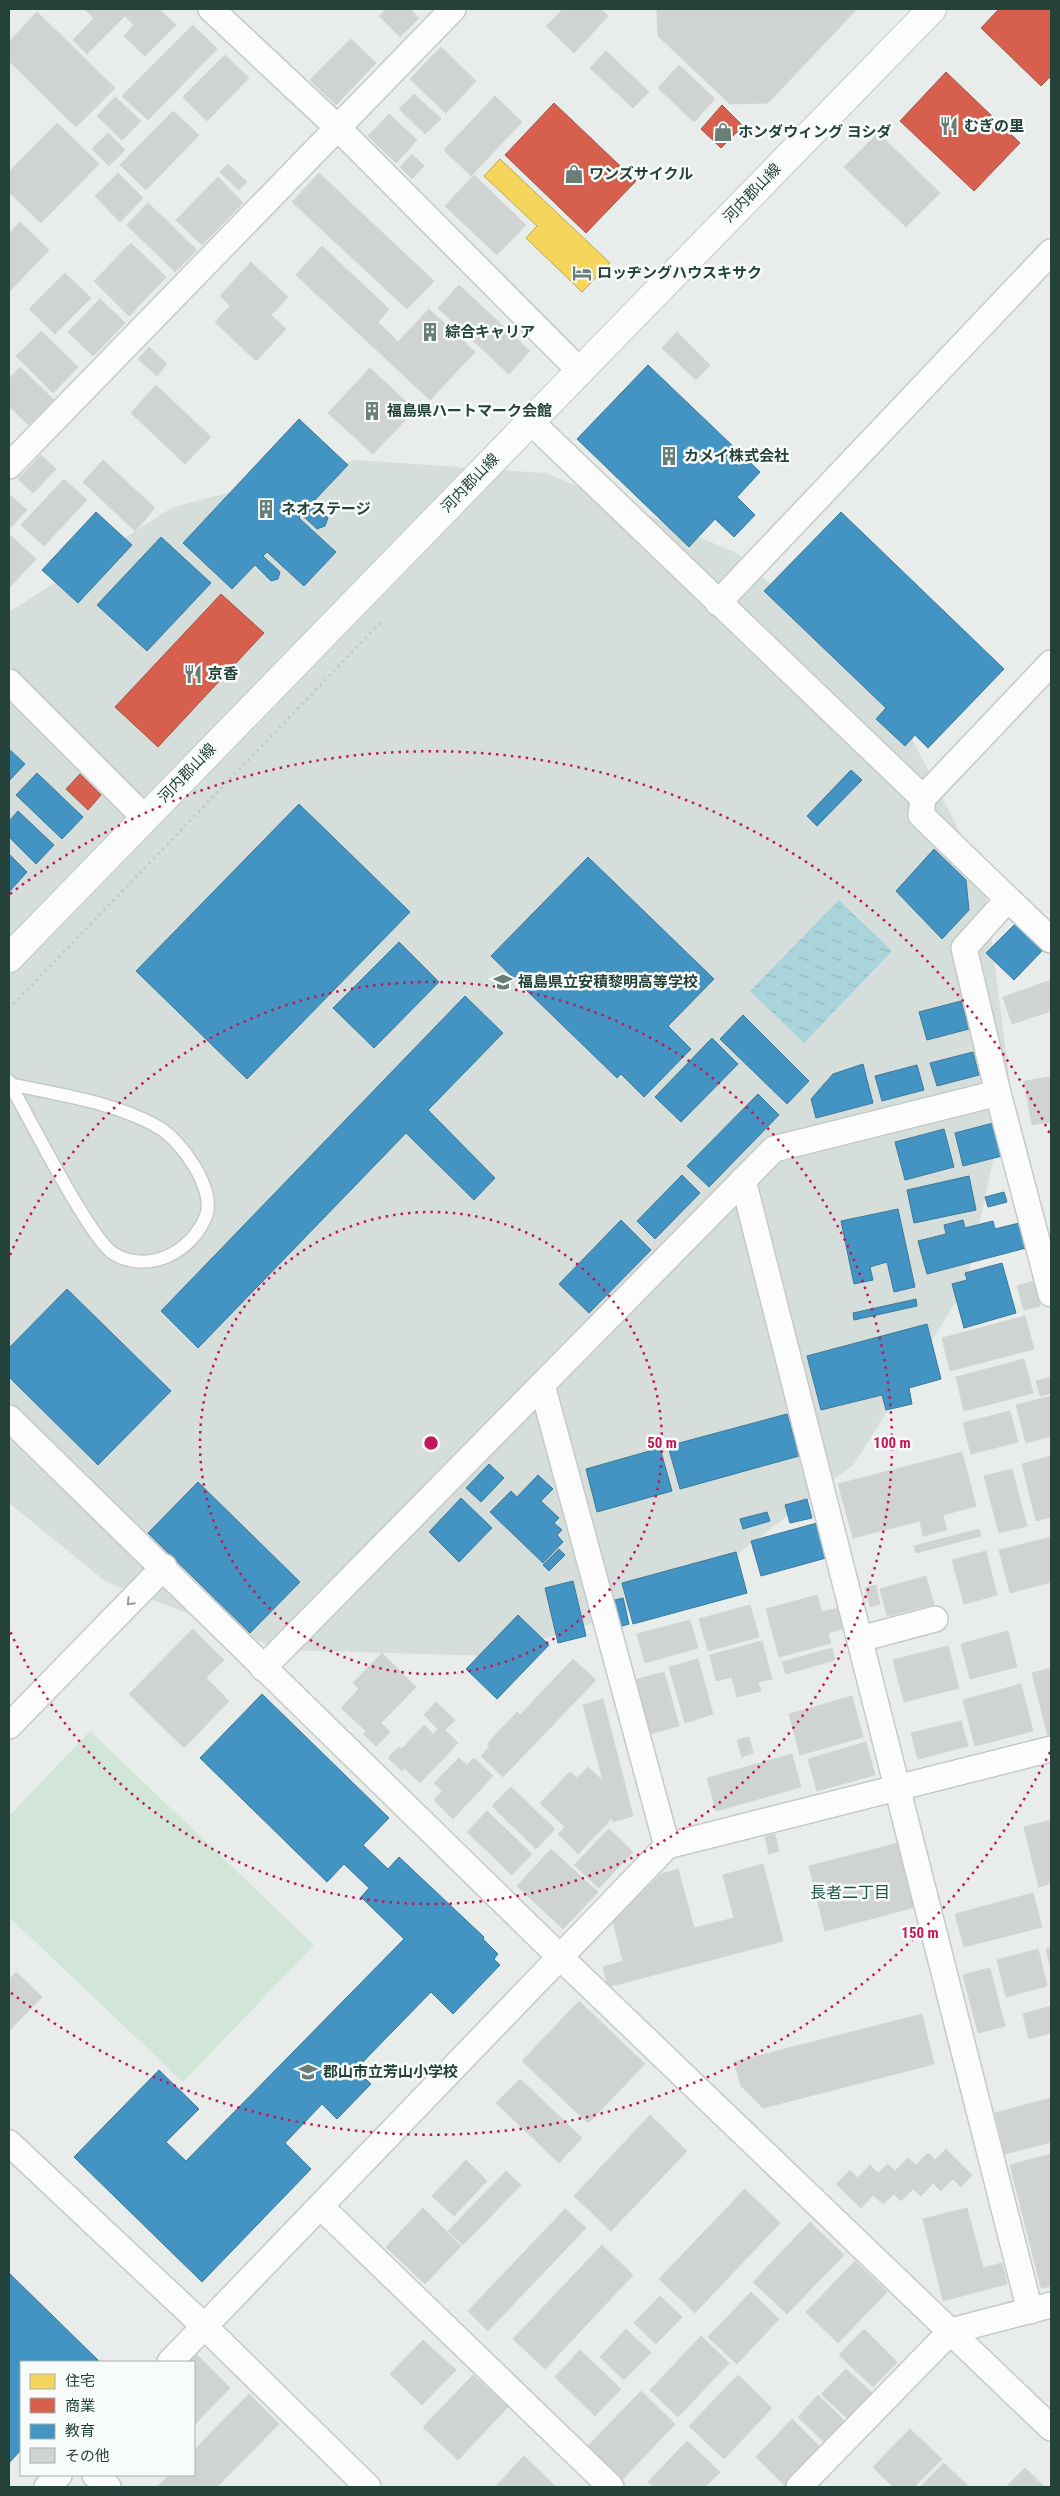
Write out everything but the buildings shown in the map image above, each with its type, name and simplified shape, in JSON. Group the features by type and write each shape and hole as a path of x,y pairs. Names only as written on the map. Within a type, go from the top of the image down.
{"main road":[{"name":"河内郡山線","path":"9,958 144,817 932,9"}],"street":[{"path":"211,9 337,127 579,370"},
{"path":"9,466 453,9"},
{"path":"718,603 1051,252"},
{"path":"530,421 923,798"},
{"path":"1051,663 923,798 921,815 1051,940"},
{"path":"9,682 144,817"},
{"path":"1008,899 964,948 998,1093 1051,1294"},
{"path":"263,1668 774,1149 998,1093"},
{"path":"743,1180 898,1788 1040,2308 951,2331 799,2487"},
{"path":"542,1384 667,1846"},
{"path":"9,1418 164,1567 263,1668 561,1958 1051,2428"},
{"path":"9,1726 164,1567"},
{"path":"860,1639 935,1619"},
{"path":"171,2361 667,1846 1051,1749"},
{"path":"9,2143 205,2327 368,2487"},
{"path":"321,2206 611,2487"},
{"path":"47,2487 58,2476"},
{"path":"96,2476 108,2487"}],"lane":[{"path":"10,1082 114,1108 159,1128 183,1149 199,1173 205,1194 206,1214 182,1248 159,1260 133,1262 112,1253 88,1223 10,1082"}],"path":[{"path":"9,1009 382,621"}],"shaded area":[{"name":"福島県立安積黎明高等学校","path":"356,460 546,473 737,553 889,694 984,879 1010,1085 965,1288 854,1464 689,1592 491,1656 283,1650 106,1582 9,1503 9,612 173,507"}],"green space":[{"path":"90,1731 314,1945 183,2082 9,1917 9,1816"}],"water":[{"path":"839,900 892,951 804,1043 750,991"}],"place":[{"name":"むぎの里","path":"949,126"},
{"name":"ホンダウィング ヨシダ","path":"723,132"},
{"name":"ワンズサイクル","path":"574,174"},
{"name":"ロッヂングハウスキサク","path":"582,273"},
{"name":"綜合キャリア","path":"430,332"},
{"name":"福島県ハートマーク会館","path":"372,411"},
{"name":"カメイ株式会社","path":"669,456"},
{"name":"ネオステージ","path":"266,509"},
{"name":"京香","path":"193,674"},
{"name":"福島県立安積黎明高等学校","path":"503,982"},
{"name":"郡山市立芳山小学校","path":"308,2072"}],"district":[{"name":"長者二丁目","path":"850,1892"}]}
